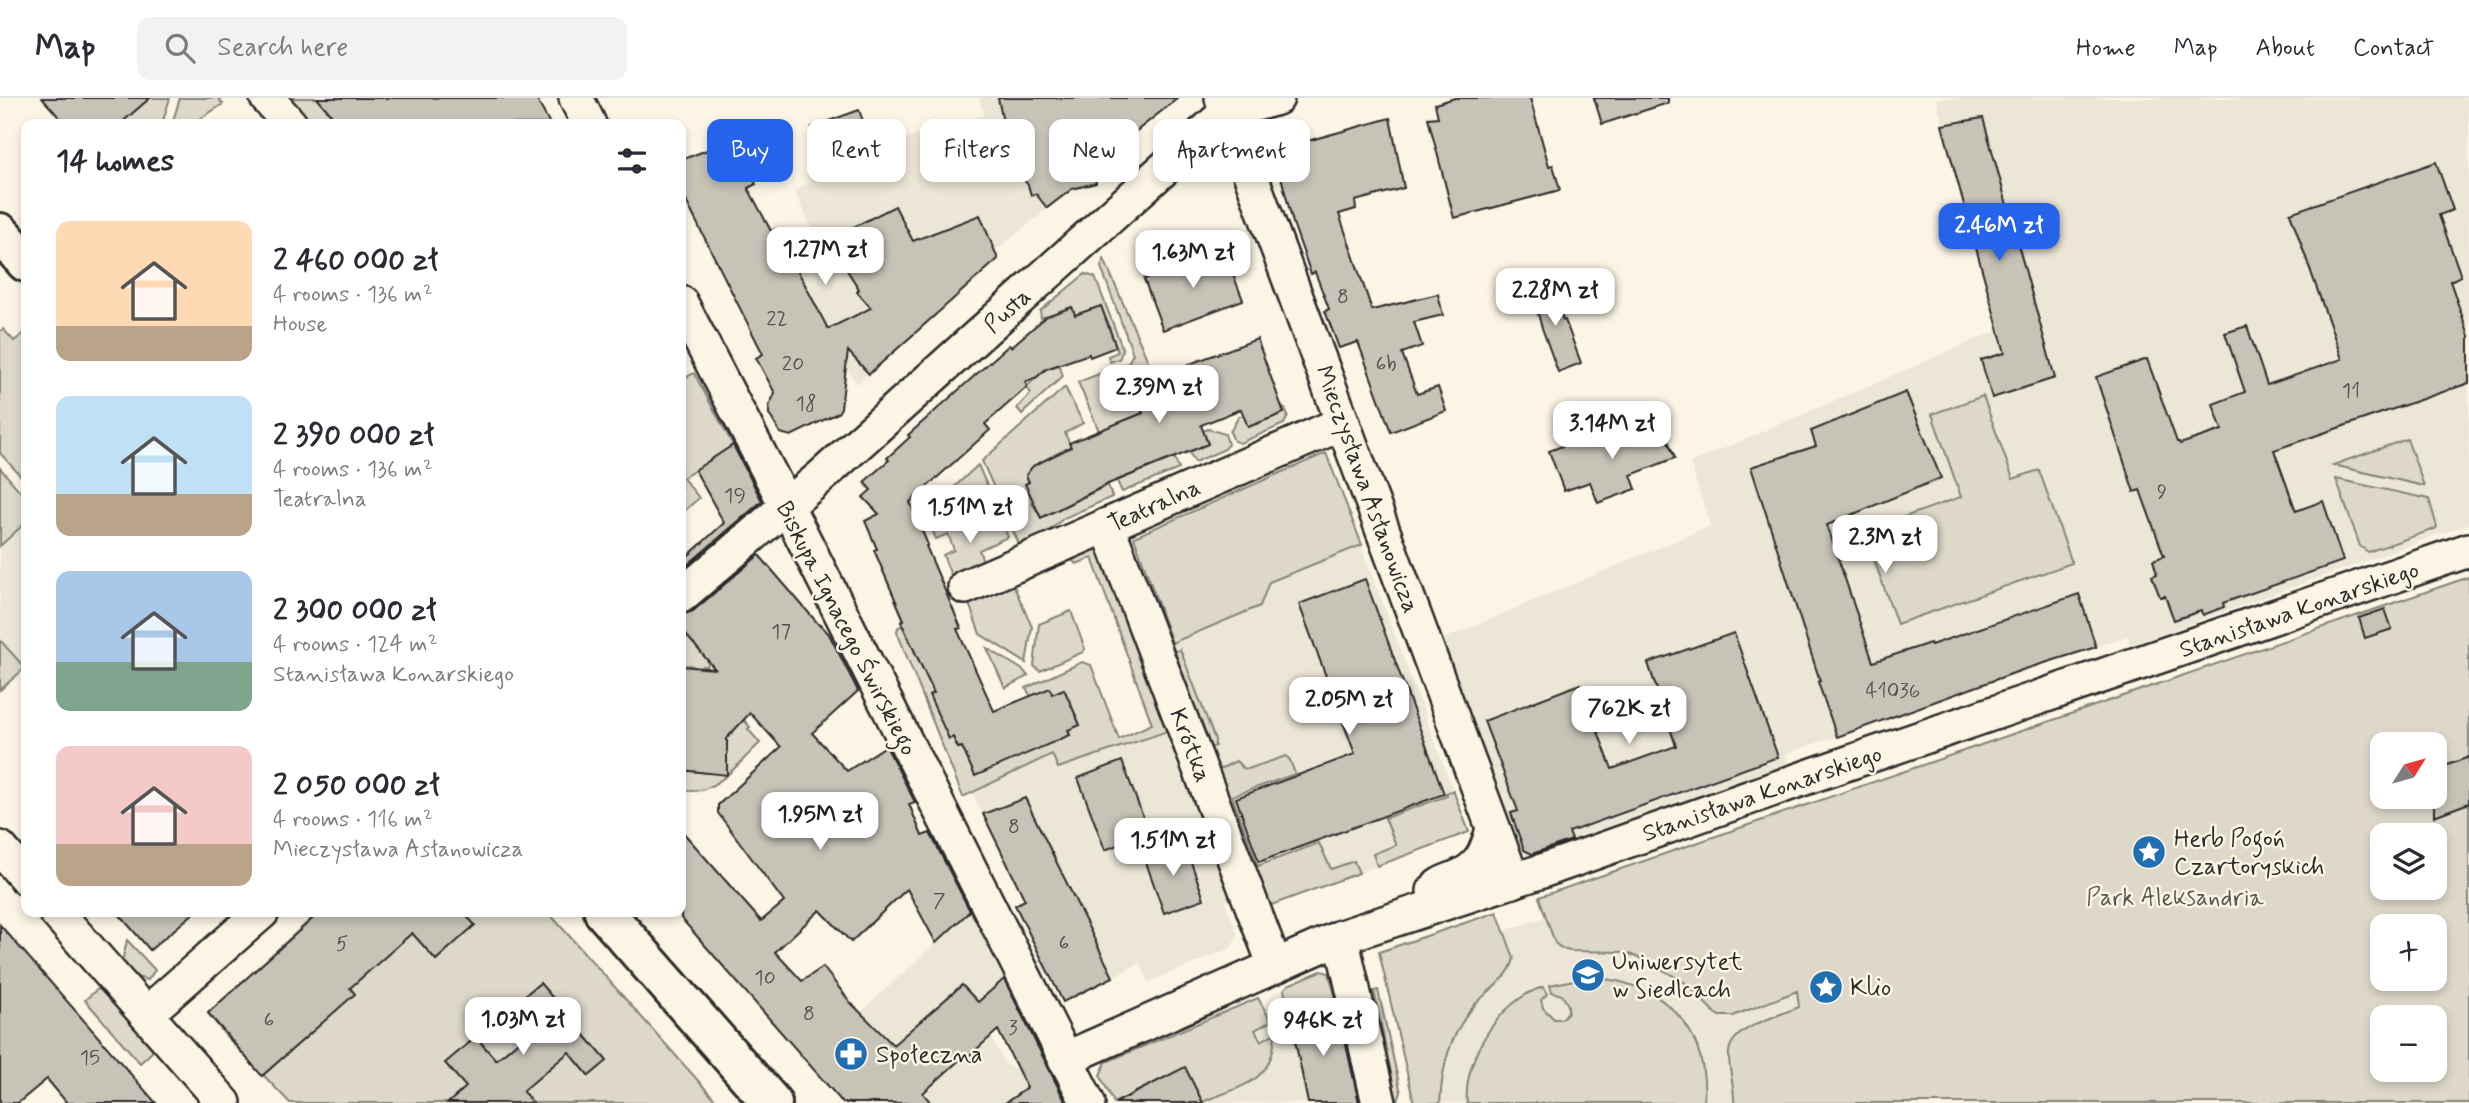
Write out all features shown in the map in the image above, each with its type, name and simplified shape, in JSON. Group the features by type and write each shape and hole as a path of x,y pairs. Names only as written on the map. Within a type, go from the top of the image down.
{"main road":[{"path":"0,233 21,256"},
{"path":"608,917 772,1103"}],"street":[{"path":"267,98 286,119"},
{"path":"576,98 586,119"},
{"path":"1225,105 1277,98"},
{"name":"Mieczysława Asłanowicza","path":"1225,105 1513,881"},
{"name":"Pusta","path":"686,592 786,507 1225,105"},
{"name":"Biskupa Ignacego Świrskiego","path":"686,313 1087,1103"},
{"name":"Teatralna","path":"965,587 1343,423"},
{"name":"Krótka","path":"1107,525 1275,966"},
{"name":"Stanisława Konarskiego","path":"1065,1059 1341,937 1513,881 2469,550"},
{"path":"1418,912 1439,884 1466,873 1481,861 1486,854 1493,829"},
{"path":"60,917 224,1103"},
{"path":"146,1014 256,917"},
{"path":"1341,937 1379,1103"}],"shaded area":[{"path":"979,98 1161,98 1165,109 1139,129 1139,119 1049,119 1049,182 1096,183 1072,189 995,251 998,259 857,384 836,352 795,264 783,267 769,249 812,228 794,191 810,182 906,182 906,139 920,135 920,182 1035,182 1035,119 971,119 984,115"},
{"path":"1936,98 2469,98 2469,524 2131,645 2127,636 1785,754 1789,764 1582,835 1577,843 1535,858 1525,855 1518,850 1441,640 1710,526 1690,463 1998,330"},
{"path":"1326,453 1469,832 1266,907 1134,537"},
{"path":"21,527 21,664 0,640 0,546"},
{"path":"1168,731 1229,899 1225,901 1238,936 1231,948 1149,982 1140,963 1063,1002 1049,974 1046,975 1027,935 1029,933 1015,905 1024,901 1022,895 972,792 1053,754 1058,768"},
{"name":"Uniwersytet w Siedlcach","path":"1539,897 1797,991 1832,1103 1414,1103 1379,952 1497,912 1504,931 1545,917"},
{"path":"971,910 1005,978 970,1012 991,1036 1005,1064 1016,1070 1044,1055 1068,1103 848,1103 808,1061"},
{"path":"1319,1004 1324,1022 1341,1018 1360,1103 1115,1103 1289,1011"}],"green space":[{"path":"150,98 170,98 164,119 126,119"},
{"path":"180,98 218,98 223,104 200,119 174,119"},
{"path":"287,98 317,98 335,119 304,119"},
{"path":"1104,259 1151,368 1127,378 1143,413 1099,431 1078,382 1128,363 1133,354 1101,267"},
{"path":"1085,274 1095,277 1123,350 1119,359 1110,362 1108,356 1118,352 1101,306 1075,315 1072,307 1041,318 1040,311"},
{"path":"3,329 14,341 21,336 21,476 0,453 0,331"},
{"path":"1059,365 1063,376 1022,414 1017,408 1031,393 1026,387 1046,369"},
{"path":"694,373 733,445 686,476 686,377"},
{"path":"1065,387 1083,423 1065,433 1071,447 1033,466 1026,475 1029,482 1026,484 1034,502 1032,503 1041,518 1108,485 1112,497 1064,518 1045,534 1019,544 982,461"},
{"path":"1983,396 2013,479 2039,470 2072,563 1897,624 1864,531 1961,497 1932,414"},
{"path":"1282,408 1288,416 1284,424 1240,443 1234,441 1230,432 1239,416 1244,416 1249,427 1279,415"},
{"path":"1208,429 1225,434 1228,444 1225,449 1195,462 1189,452 1208,444 1203,431"},
{"path":"2407,439 2424,486 2333,465"},
{"path":"1326,453 1362,545 1269,582 1260,606 1172,643 1134,537"},
{"path":"1174,457 1179,469 1122,492 1117,481"},
{"path":"978,465 995,504 968,515 936,504"},
{"path":"0,468 21,492 21,527 0,546"},
{"path":"2336,479 2429,499 2437,527 2368,552 2360,546"},
{"path":"686,482 699,498 686,510"},
{"path":"932,507 970,519 996,508 1008,537 979,550 986,569 954,583 943,555 954,550 948,534 936,539 925,513"},
{"path":"1100,547 1168,731 1058,768 1052,754 963,797 897,632 898,627 903,626 934,693 949,739 953,737 958,748 1070,735 1068,730 1080,725 1064,689 1052,694 1050,689 1031,697 1026,688 1082,662 1091,665 1119,739 1152,724 1092,558 1076,564 1070,558 1072,550"},
{"name":"Park Aleksandria","path":"2469,577 2469,1103 1734,1103 1729,1059 1731,1044 1746,1029 1799,1007 1797,991 1733,1016 1720,1016 1684,982 1649,962 1624,952 1569,951 1555,943 1539,897"},
{"path":"1013,584 1032,627 1026,663 980,634 966,595"},
{"path":"1071,611 1085,649 1040,671 1034,666 1039,624"},
{"path":"688,637 711,663 708,663 707,667 703,666 703,671 686,665"},
{"path":"0,640 21,664 21,672 0,690"},
{"path":"987,648 1023,670 1028,676 1005,688"},
{"path":"1180,649 1215,740 1215,746 1210,748 1175,652"},
{"path":"726,699 760,743 715,784 705,789 686,790 686,771 710,773 727,759 727,752 719,742 729,736"},
{"path":"1286,756 1295,774 1232,796 1258,866 1319,843 1331,869 1354,861 1359,873 1266,907 1218,770 1236,761 1248,769"},
{"path":"1453,790 1469,832 1377,866 1373,854 1396,845 1385,818 1447,796 1446,793"},
{"path":"1497,912 1514,958 1512,965 1503,979 1473,1007 1458,1029 1445,1064 1440,1103 1414,1103 1379,952"},
{"path":"314,917 552,917 718,1103 290,1103 226,1036 208,1013"},
{"path":"127,940 155,970 148,980 133,976 122,962"},
{"path":"1321,971 1329,973 1341,1018 1324,1022 1319,1004 1289,1011 1284,990 1288,985"},
{"path":"1588,977 1639,988 1676,1013 1690,1031 1699,1052 1704,1076 1704,1103 1467,1103 1467,1086 1478,1050 1487,1033 1512,1004 1543,987 1547,994 1541,1000 1543,1008 1554,1019 1562,1019 1568,1012 1568,1005 1562,995 1552,992 1550,985"},
{"path":"101,989 153,1047 152,1052 140,1063 85,1000"},
{"path":"1378,990 1401,1093 1397,1102 1374,991"},
{"path":"1258,998 1271,1021 1255,1030 1261,1041 1275,1033 1269,1063 1253,1080 1202,1102 1185,1068 1114,1103 1100,1075 1106,1062"}],"building":[{"path":"42,98 150,98 126,119 61,119"},
{"path":"317,98 536,98 547,119 335,119"},
{"path":"998,98 1178,98 1139,129 1139,119 1049,119 1049,182 1096,183 1072,189 1047,208 1036,194 1031,195 1026,182 1035,182 1035,119 1002,119"},
{"path":"1455,98 1530,98 1549,166 1553,165 1560,190 1454,218 1428,118 1438,117 1435,104"},
{"path":"1594,98 1668,98 1668,103 1602,124"},
{"path":"859,110 862,119 834,119"},
{"path":"1390,118 1404,188 1355,201 1356,209 1339,214 1372,310 1438,294 1443,315 1414,322 1422,346 1402,353 1417,394 1438,387 1446,411 1391,432 1358,342 1339,348 1325,311 1329,309 1315,272 1311,274 1293,223 1282,182 1310,182 1310,140"},
{"path":"1983,118 2055,378 1992,398 1981,360 2005,353 1942,125"},
{"path":"707,150 707,182 755,182 756,184 748,188 771,231 776,229 828,329 871,308 857,292 859,289 845,267 842,255 846,231 895,206 913,241 980,215 998,259 869,374 848,351 841,408 838,413 791,436 780,433 769,414 769,406 775,393 756,358 763,354 686,201 686,158"},
{"path":"2436,162 2453,210 2439,215 2461,276 2450,281 2469,336 2469,383 2274,450 2296,511 2323,501 2343,561 2223,603 2224,607 2203,615 2201,611 2174,620 2165,596 2160,597 2152,576 2157,574 2153,560 2164,556 2140,490 2134,492 2096,377 2147,359 2180,444 2222,430 2213,404 2245,392 2225,333 2247,326 2267,385 2342,359 2290,213"},
{"path":"1223,249 1243,300 1163,330 1144,279"},
{"path":"1551,282 1581,363 1558,372 1531,289"},
{"path":"1101,306 1116,347 1046,369 1025,382 1027,387 985,424 990,430 910,502 961,628 957,629 994,711 1050,688 1052,694 1064,689 1080,725 1068,730 1070,735 975,776 962,747 958,748 953,737 949,739 929,695 934,693 901,622 904,620 874,550 877,549 865,521 879,514 863,497 871,490 864,482 889,460 887,458 910,437 908,435 1009,345 1011,347 1047,316 1072,307 1075,315"},
{"path":"1257,339 1284,413 1248,427 1241,409 1201,425 1208,444 1108,484 1041,518 1025,484 1029,482 1026,475 1033,466 1071,447 1069,443 1143,413 1130,386"},
{"path":"1906,392 1941,478 1827,525 1873,662 2079,594 2096,647 2022,670 1837,737 1751,467 1816,446 1811,431"},
{"path":"1659,419 1675,458 1631,475 1636,489 1598,503 1590,482 1564,491 1549,451 1586,437 1590,448"},
{"path":"733,445 762,501 686,566 686,557 724,523 695,470"},
{"path":"759,555 829,634 858,691 812,733 847,771 886,746 915,802 909,804 922,836 930,833 970,911 936,943 907,889 851,942 820,910 775,952 802,981 823,967 851,1003 893,1045 962,985 978,1002 1004,979 1066,1103 1005,1103 1027,1088 998,1030 923,1093 931,1103 843,1103 681,918 686,917 686,836 761,921 784,902 718,813 718,805 781,747 750,713 727,738 727,775 686,771 686,666 715,669 686,635 686,613 693,611"},
{"path":"1365,579 1444,794 1259,862 1236,798 1355,754 1299,604"},
{"path":"2385,609 2392,629 2365,638 2359,618"},
{"path":"1734,633 1778,757 1569,832 1572,840 1532,854 1524,850 1511,813 1518,811 1484,721 1580,684 1612,769 1676,746 1648,663"},
{"path":"2469,757 2469,803 2434,816 2434,809 2447,809 2447,765"},
{"path":"1122,761 1149,833 1105,850 1078,778"},
{"path":"1025,798 1113,977 1063,1002 1015,905 1025,900 983,814"},
{"path":"1167,846 1170,853 1186,848 1204,899 1164,913 1143,854"},
{"path":"121,917 189,917 150,950"},
{"path":"314,917 468,917 475,925 436,960 412,933 350,988 355,994 262,1076 208,1013"},
{"path":"0,925 156,1103 67,1103 47,1079 18,1103 0,1103"},
{"path":"540,983 607,1061 589,1076 569,1052 523,1091 533,1103 448,1103 466,1087 445,1063 476,1037 496,1060 542,1021 523,997"},
{"path":"1319,1004 1324,1024 1340,1018 1359,1103 1308,1103 1289,1011"},
{"path":"1185,1067 1203,1103 1115,1103"}],"place":[{"name":"Herb Pogoń Czartoryskich","path":"2149,852"},
{"name":"Uniwersytet w Siedlcach","path":"1588,975"},
{"name":"Klio","path":"1826,987"},
{"name":"Społeczna","path":"851,1054"}]}
